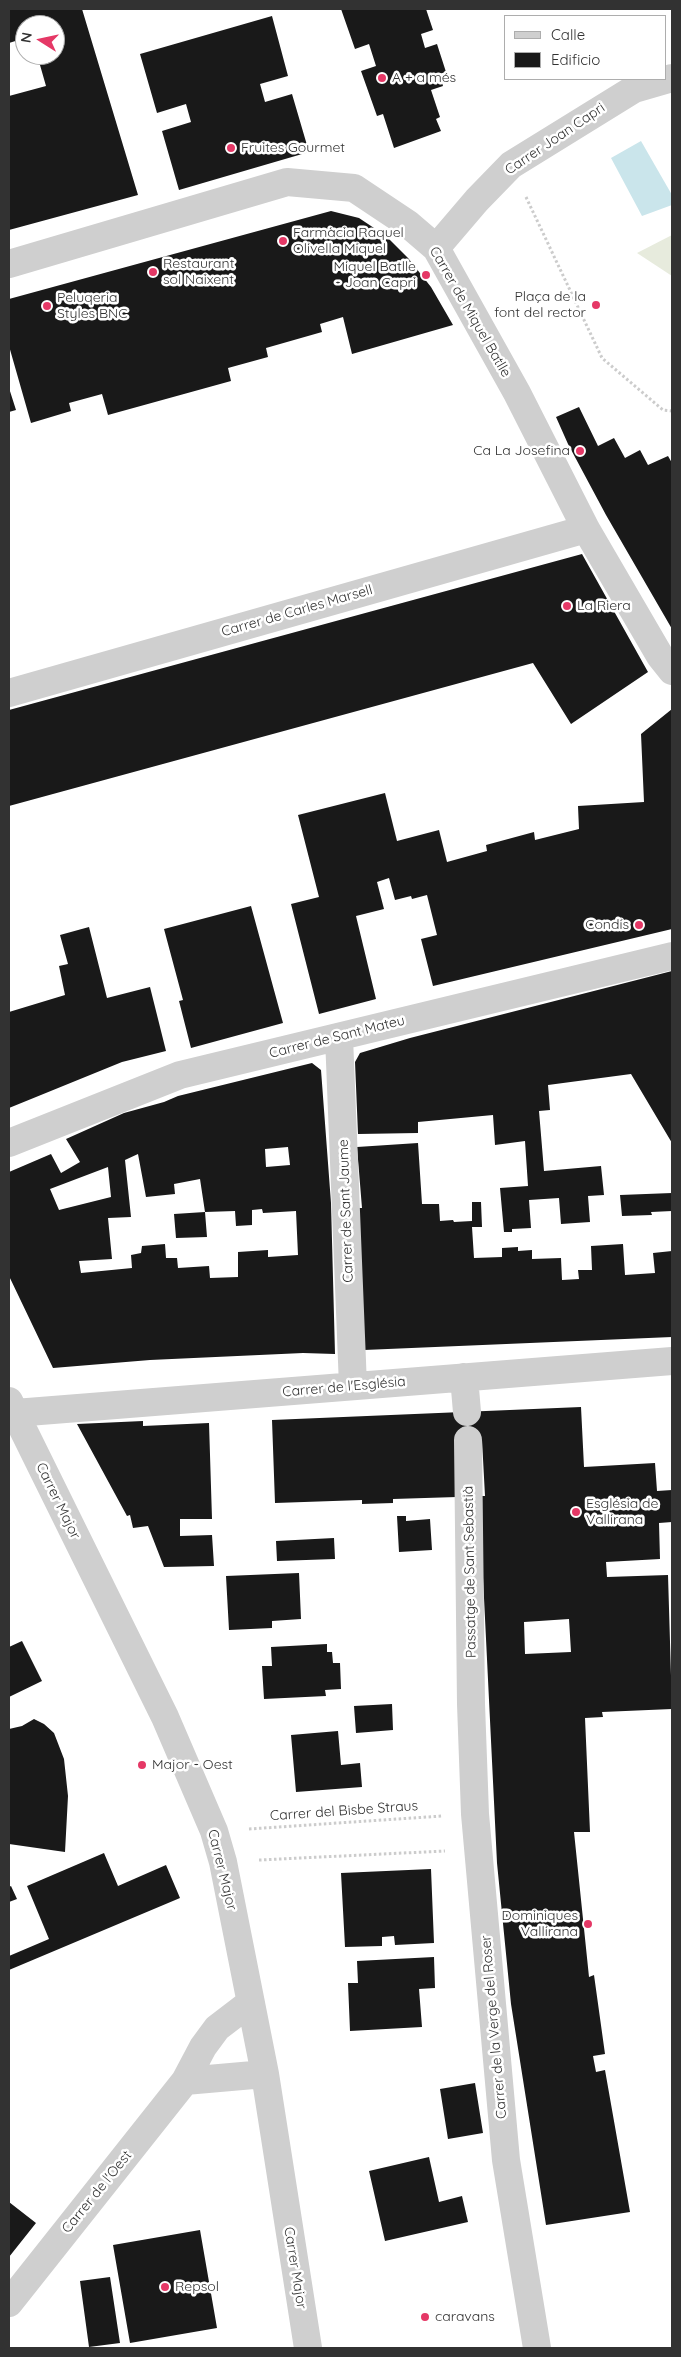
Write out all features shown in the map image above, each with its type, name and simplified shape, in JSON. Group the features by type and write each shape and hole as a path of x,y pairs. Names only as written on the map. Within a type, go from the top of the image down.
{"street":[{"name":"Carrer Joan Capri","path":"436,248 476,200 511,165 634,89 665,80"},
{"name":"Carrer de Miquel Batlle","path":"9,264 287,182 354,188 408,224 436,248 517,392 586,529 660,656 672,670"},
{"name":"Carrer de Carles Marsell","path":"9,693 586,529"},
{"name":"Carrer de Sant Mateu","path":"9,1143 180,1075 672,956"},
{"name":"Carrer de Sant Jaume","path":"339,1037 352,1386"},
{"name":"Carrer de l'Església","path":"12,1407 352,1386 672,1361"},
{"path":"464,1377 467,1412"},
{"name":"Carrer Major","path":"12,1407 165,1717 214,1831 223,1862 265,2074 308,2348"},
{"name":"Passatge de Sant Sebastià","path":"468,1440 471,1704"},
{"name":"Carrer de la Verge del Roser","path":"471,1704 475,1814 506,2160 537,2348"},
{"name":"Carrer de l'Oest","path":"9,2303 185,2081 203,2047 217,2028 251,2002"},
{"path":"185,2081 265,2074"}],"path":[{"path":"511,165 602,358 663,410 672,411"},
{"name":"Carrer del Bisbe Straus","path":"214,1831 475,1814"},
{"path":"223,1862 478,1849"}],"shaded area":[{"path":"672,235 672,276 637,253"}],"water":[{"path":"641,141 672,195 672,205 642,216 611,158"}],"building":[{"path":"9,9 82,9 138,195 9,230 9,96 46,86 40,65 65,65 65,15 15,15 15,41 9,43"},
{"path":"341,9 426,9 433,30 421,34 425,48 437,44 446,72 439,74 443,86 431,90 440,117 436,119 441,131 394,148 383,114 377,116 361,71 376,66 369,44 355,49"},
{"path":"272,16 288,76 260,84 265,102 292,94 309,152 179,190 162,131 191,122 186,104 157,113 140,54"},
{"path":"331,211 359,218 386,236 408,258 431,287 453,325 352,354 343,317 320,324 322,332 266,348 268,357 228,368 231,381 108,415 102,394 69,403 71,411 31,423 9,346 9,299"},
{"path":"9,388 16,410 9,412"},
{"path":"579,407 598,446 614,438 625,458 640,450 648,465 668,456 672,463 672,629 606,515 568,444 556,417"},
{"path":"582,554 648,672 571,724 533,663 9,806 9,710"},
{"path":"672,709 672,929 433,986 421,939 437,935 427,895 412,899 411,896 395,900 389,878 377,882 384,909 356,916 376,999 319,1014 291,904 319,897 298,815 385,793 397,841 439,830 447,862 487,851 486,845 534,832 535,840 579,829 578,806 644,802 641,734"},
{"path":"251,906 283,1023 191,1048 179,1001 183,1000 164,929"},
{"path":"89,927 107,998 150,987 166,1051 122,1062 9,1108 9,1012 65,995 59,966 68,964 60,935"},
{"path":"672,971 672,1143 631,1074 548,1085 550,1110 539,1111 544,1171 601,1166 604,1195 588,1196 590,1222 561,1224 559,1198 529,1200 531,1228 512,1229 512,1232 504,1232 500,1188 528,1186 525,1141 495,1145 493,1115 418,1122 418,1133 358,1134 355,1062 360,1053 410,1038"},
{"path":"312,1063 321,1070 331,1203 335,1354 303,1353 150,1360 53,1368 9,1276 9,1172 51,1154 61,1173 80,1162 66,1139 124,1113 164,1102 178,1096","holes":["288,1147 290,1165 266,1167 265,1149","138,1154 146,1197 175,1194 174,1184 200,1179 205,1212 235,1211 236,1226 252,1225 252,1210 262,1209 263,1213 296,1211 298,1255 268,1257 268,1250 238,1252 238,1277 210,1278 209,1266 178,1268 177,1258 166,1258 165,1244 142,1246 141,1253 131,1255 132,1268 81,1273 79,1261 112,1259 108,1218 131,1217 125,1160","108,1167 111,1197 59,1210 50,1189"]},
{"path":"418,1143 422,1204 439,1204 440,1221 472,1221 472,1202 481,1202 482,1227 472,1227 474,1258 502,1257 502,1248 518,1247 518,1251 532,1250 532,1259 561,1258 562,1280 579,1279 578,1270 592,1270 591,1246 623,1244 625,1275 655,1273 653,1253 672,1251 672,1337 364,1350 358,1208 362,1208 357,1147"},
{"path":"672,1193 672,1211 651,1212 652,1215 622,1216 620,1195"},
{"path":"205,1212 207,1237 176,1238 174,1214"},
{"path":"581,1407 584,1467 655,1463 657,1491 672,1490 672,1522 659,1523 660,1559 606,1562 607,1577 668,1575 672,1709 602,1712 603,1717 585,1718 590,1832 574,1832 589,1977 594,1975 605,2054 593,2056 596,2072 605,2070 630,2212 546,2225 511,2004 497,1863 479,1496 485,1496 482,1440 455,1441 457,1497 393,1499 393,1503 362,1504 362,1500 275,1503 272,1420","holes":["569,1619 571,1652 525,1654 524,1622"]},
{"path":"143,1421 143,1426 209,1423 212,1519 180,1519 180,1536 212,1535 214,1566 164,1567 148,1526 133,1528 130,1515 127,1516 77,1424"},
{"path":"397,1516 406,1516 406,1521 430,1519 432,1550 399,1552"},
{"path":"334,1538 335,1559 277,1561 276,1541"},
{"path":"299,1573 301,1619 272,1621 272,1628 229,1630 226,1576"},
{"path":"22,1641 42,1681 9,1697 9,1647"},
{"path":"327,1644 327,1652 332,1652 333,1663 340,1663 341,1689 325,1690 326,1696 264,1699 262,1666 272,1666 271,1647"},
{"path":"392,1704 393,1730 356,1733 354,1706"},
{"path":"34,1719 44,1724 54,1733 64,1759 68,1796 65,1852 9,1844 9,1729 22,1726"},
{"path":"338,1731 341,1765 360,1763 362,1787 296,1792 291,1735"},
{"path":"104,1853 118,1886 166,1865 180,1898 9,1970 9,1956 49,1939 27,1886"},
{"path":"431,1869 434,1943 395,1945 394,1936 382,1937 382,1946 345,1947 341,1873"},
{"path":"11,1886 17,1899 9,1902 9,1887"},
{"path":"434,1957 435,1988 419,1989 422,2027 350,2031 348,1983 358,1983 357,1961"},
{"path":"475,2083 483,2133 448,2139 440,2089"},
{"path":"429,2157 439,2202 462,2196 468,2222 385,2241 369,2171"},
{"path":"9,2202 36,2223 9,2257"},
{"name":"Repsol","path":"200,2230 217,2328 130,2343 113,2245"},
{"path":"110,2277 120,2343 89,2347 80,2281"}],"place":[{"name":"A + a més","path":"382,78"},
{"name":"Fruites Gourmet","path":"231,148"},
{"name":"Farmàcia Raquel Olivella Miquel","path":"283,241"},
{"name":"Restaurant sol Naixent","path":"153,272"},
{"name":"Miquel Batlle - Joan Capri","path":"426,275"},
{"name":"Plaça de la font del rector","path":"596,305"},
{"name":"Peluqeria Styles BNC","path":"47,306"},
{"name":"Ca La Josefina","path":"580,451"},
{"name":"La Riera","path":"567,606"},
{"name":"Condis","path":"639,925"},
{"name":"Església de Vallirana","path":"576,1512"},
{"name":"Major - Oest","path":"142,1765"},
{"name":"Dominiques Vallirana","path":"588,1924"},
{"name":"Repsol","path":"165,2287"},
{"name":"caravans","path":"425,2317"}]}
